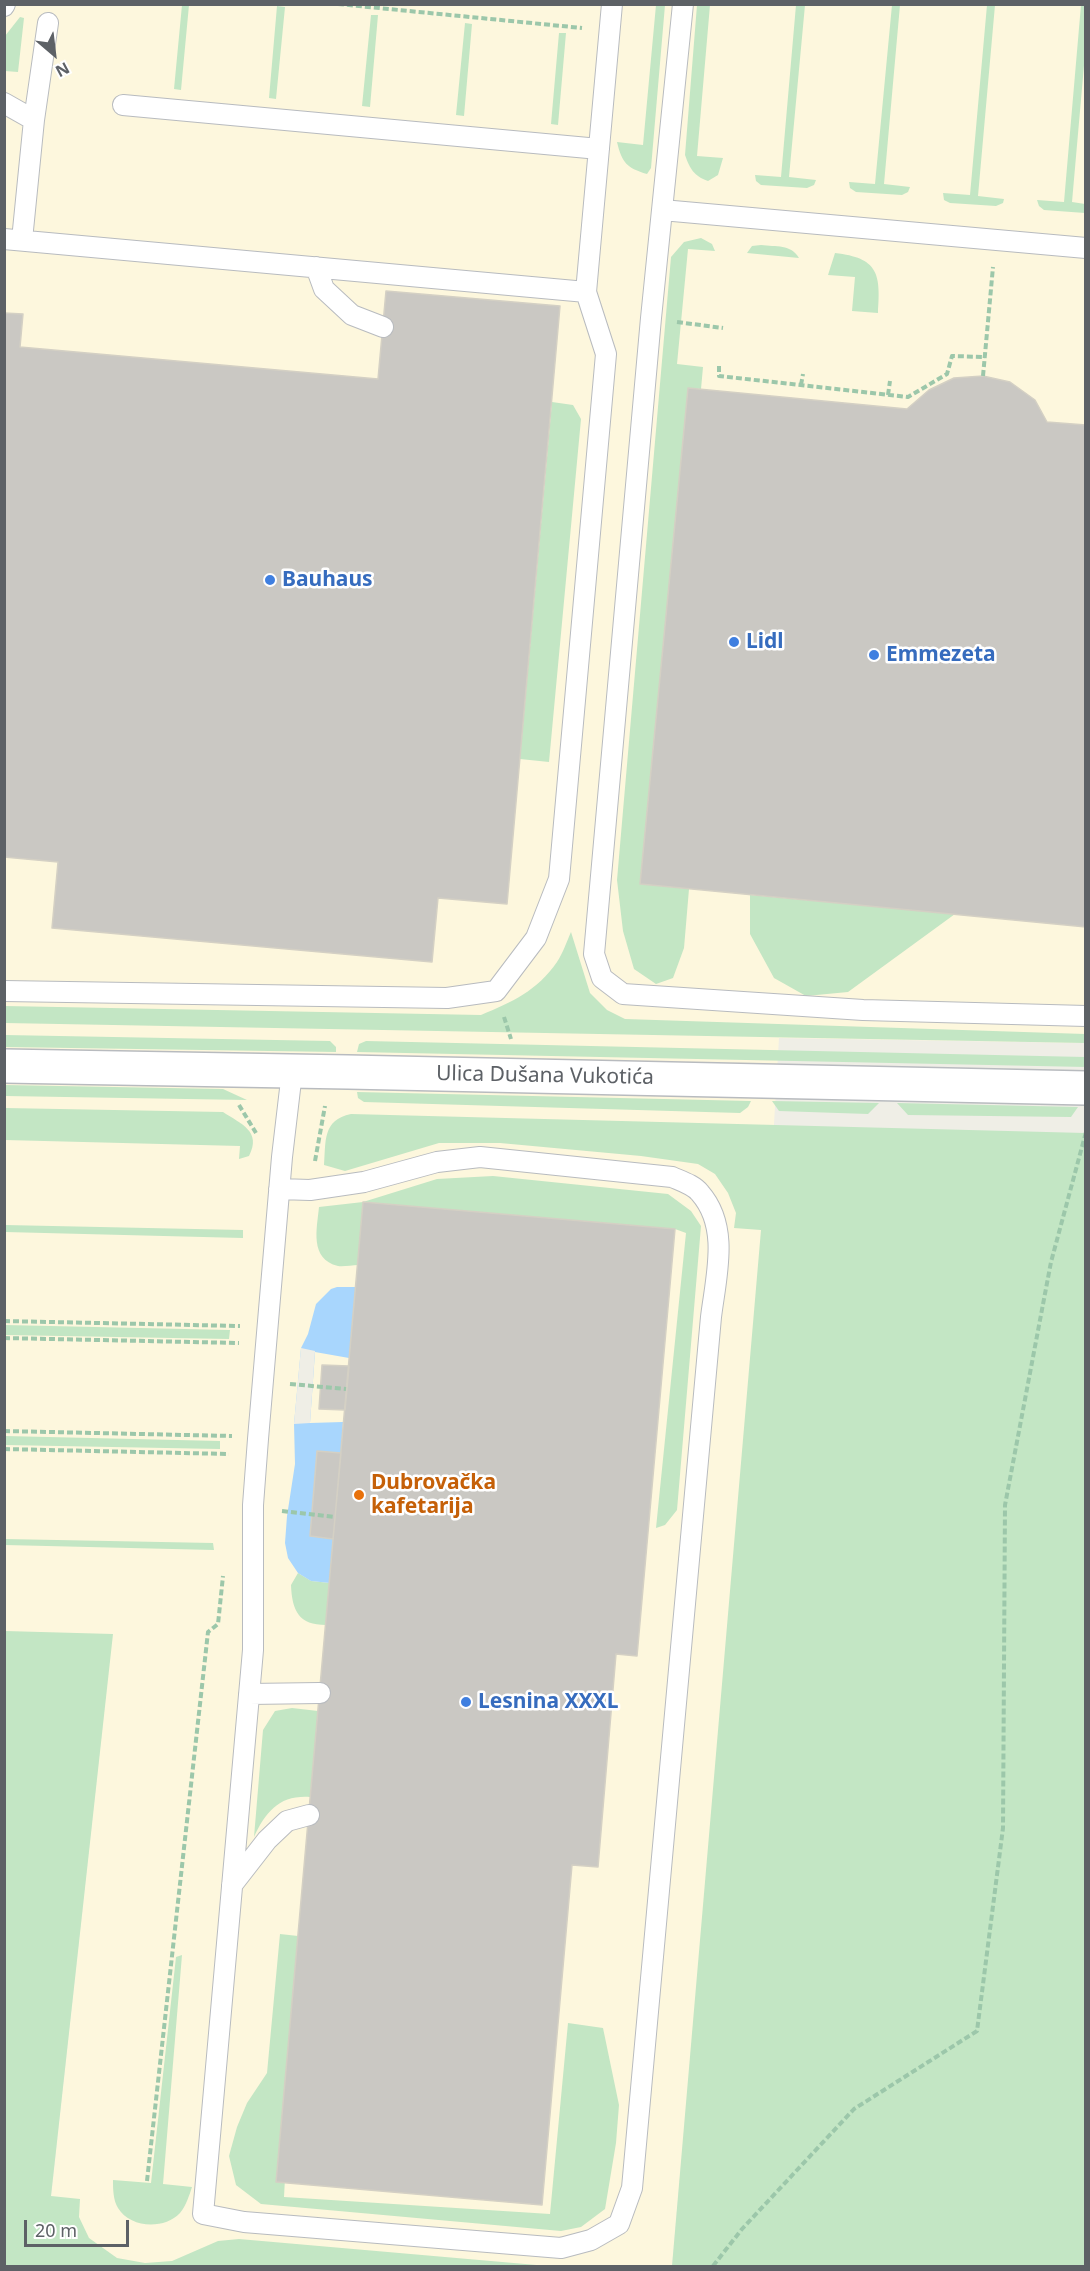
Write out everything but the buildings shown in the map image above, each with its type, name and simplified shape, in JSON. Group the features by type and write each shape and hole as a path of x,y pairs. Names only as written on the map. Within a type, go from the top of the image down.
{"street":[{"name":"Ulica Dušana Vukotića","path":"4,1066 1086,1088"}],"lane":[{"path":"4,991 447,998 496,991 536,938 559,879 606,354 586,292 612,4"},
{"path":"683,4 594,954 602,978 623,994 863,1010 1086,1016"},
{"path":"48,23 13,240 586,292"},
{"path":"4,103 34,120"},
{"path":"123,105 599,149"},
{"path":"662,210 1086,248"},
{"path":"316,267 324,289 352,315 383,327"},
{"path":"279,1189 310,1190 364,1182 437,1162 480,1157 672,1177 699,1191 712,1211 720,1243 711,1317 632,2188 619,2224 591,2240 561,2248 244,2222 203,2214 253,1650 254,1494 279,1189 292,1072"},
{"path":"249,1694 320,1693"},
{"path":"232,1885 267,1840 287,1821 309,1815"}],"path":[{"path":"338,4 610,30"},
{"path":"983,376 996,240"},
{"path":"667,320 723,328"},
{"path":"719,366 719,376 908,397 947,374 951,356 985,357"},
{"path":"801,385 803,374"},
{"path":"888,395 890,381"},
{"path":"239,1105 260,1142"},
{"path":"713,2266 742,2229 854,2109 977,2031 1003,1828 1005,1505 1051,1262 1086,1132"},
{"path":"4,1321 244,1326 243,1334"},
{"path":"4,1338 243,1343 242,1352"},
{"path":"297,1385 346,1389"},
{"path":"4,1431 235,1436 234,1445"},
{"path":"4,1449 233,1454 232,1463"},
{"path":"284,1511 335,1517"},
{"path":"147,2181 208,1632 218,1623 223,1569"}],"shaded area":[{"path":"5,5 1085,5 1085,1043 779,1038 774,1124 672,2266 145,2263 63,2266 51,2196 110,1658 5,1654"}],"green space":[{"path":"182,5 189,5 181,90 174,89"},
{"path":"656,5 665,5 651,168 647,174 626,164 617,142 643,145"},
{"path":"697,5 710,5 697,156 723,158 718,175 708,181 693,171 685,155"},
{"path":"796,5 805,5 789,177 816,180 814,185 807,188 761,185 756,181 755,175 781,177"},
{"path":"892,5 900,5 884,184 910,187 908,192 902,195 856,192 850,188 849,182 875,184"},
{"path":"987,5 995,5 978,196 1004,199 1003,203 996,206 950,203 944,200 943,193 970,195"},
{"path":"1081,5 1085,5 1085,54 1072,202 1085,204 1085,213 1044,210 1039,206 1037,200 1064,202"},
{"path":"277,6 285,7 276,99 269,98"},
{"path":"371,15 378,15 370,107 362,106"},
{"path":"20,17 24,18 18,72 5,71 5,36"},
{"path":"465,23 472,24 464,116 456,115"},
{"path":"559,33 566,33 558,125 551,124"},
{"path":"701,238 712,244 715,251 688,249 677,364 703,367 701,389 688,388 640,884 689,889 684,948 673,978 656,984 634,969 623,931 617,880 671,257 684,242"},
{"path":"752,246 787,248 799,258 747,253"},
{"path":"835,253 860,259 874,270 879,287 878,313 852,311 855,277 828,275"},
{"path":"552,402 573,405 581,419 549,762 520,759"},
{"path":"750,895 955,914 848,992 806,996 774,978 750,934"},
{"path":"571,932 590,993 607,1010 625,1019 1085,1034 1085,1043 5,1023 5,1006 481,1015 513,1000 541,981 559,958"},
{"path":"5,1035 330,1041 336,1047 336,1052 5,1047"},
{"path":"366,1041 1085,1057 1086,1067 357,1052 359,1044"},
{"path":"5,1085 223,1089 247,1100 5,1096"},
{"path":"357,1092 751,1101 748,1107 740,1113 364,1102 358,1098"},
{"path":"772,1101 879,1103 868,1114 779,1111"},
{"path":"897,1103 1078,1107 1071,1117 908,1115"},
{"path":"5,1108 223,1112 248,1129 253,1140 252,1147 249,1156 239,1159 240,1146 5,1140"},
{"path":"351,1114 1085,1133 1085,2266 672,2266 761,1230 734,1228 736,1213 728,1193 715,1174 698,1164 641,1156 500,1143 439,1143 345,1171 324,1165 327,1133 330,1127 335,1121"},
{"path":"493,1176 668,1194 691,1211 701,1226 677,1510 665,1525 656,1528 686,1233 675,1229 364,1202 358,1265 338,1266 323,1257 319,1250 316,1233 319,1207 363,1202 437,1179"},
{"path":"5,1225 243,1230 243,1238 5,1232"},
{"path":"5,1325 230,1330 229,1339 5,1335"},
{"path":"5,1436 220,1441 220,1449 5,1445"},
{"path":"5,1539 213,1543 214,1550 5,1545"},
{"path":"298,1573 311,1581 330,1583 326,1625 303,1619 295,1609 291,1585"},
{"path":"5,1631 113,1634 51,2196 80,2199 79,2217 89,2238 117,2258 145,2263 172,2261 218,2241 239,2239 548,2266 5,2266"},
{"path":"292,1708 318,1711 310,1797 290,1799 275,1806 254,1837 263,1730 275,1711"},
{"path":"280,1934 298,1936 284,2197 550,2214 568,2023 603,2028 619,2105 616,2143 605,2209 581,2227 561,2231 261,2204 236,2185 229,2156 247,2103 267,2073"},
{"path":"182,1955 163,2184 192,2187 186,2204 173,2218 157,2224 139,2223 123,2215 116,2205 113,2180 151,2183 176,1957"}],"water":[{"path":"356,1287 349,1358 315,1352 310,1423 343,1422 341,1453 310,1536 333,1539 330,1583 311,1581 298,1573 288,1558 285,1543 295,1464 294,1424 301,1348 308,1334 316,1304 331,1289"}],"pier":[{"path":"301,1348 315,1351 310,1423 294,1424"}],"place":[{"name":"Bauhaus","path":"270,580"},
{"name":"Lidl","path":"734,642"},
{"name":"Emmezeta","path":"874,655"},
{"name":"Dubrovačka kafetarija","path":"359,1495"},
{"name":"Lesnina XXXL","path":"466,1702"}]}
